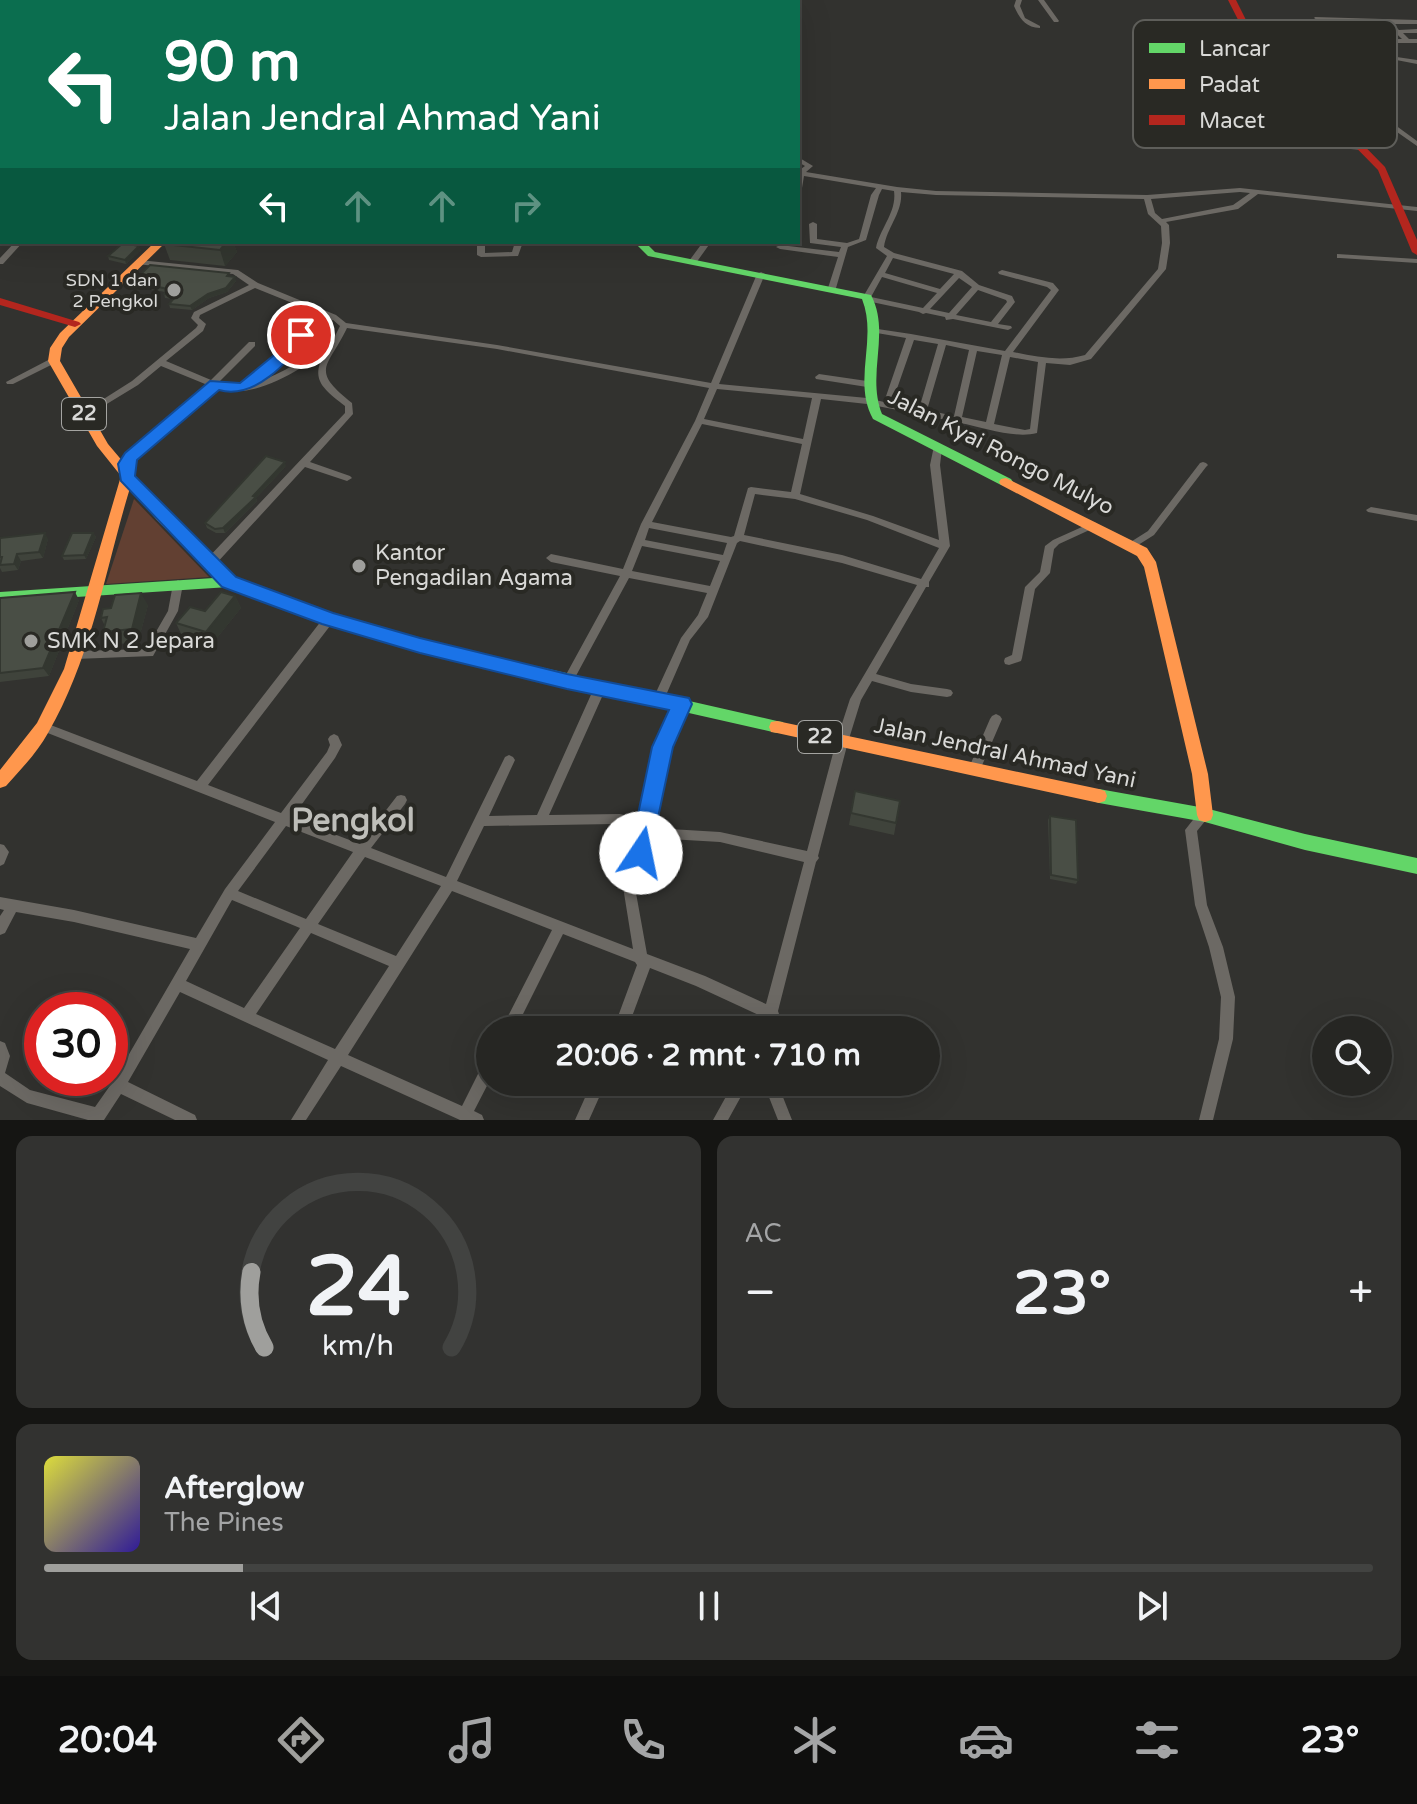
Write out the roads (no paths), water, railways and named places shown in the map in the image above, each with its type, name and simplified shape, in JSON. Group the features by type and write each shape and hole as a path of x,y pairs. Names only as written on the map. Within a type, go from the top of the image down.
{"main road":[{"path":"1232,0 1243,20"},
{"path":"1363,148 1382,169 1417,252"},
{"path":"54,360 56,348 75,324 159,244"},
{"path":"640,244 652,254 832,288 868,298"},
{"name":"Jalan Kyai Rongo Mulyo","path":"868,298 874,309 867,384 867,401 871,410 883,421 1132,545 1148,559 1157,586 1200,774 1205,815"},
{"path":"0,301 75,324"},
{"name":"Jalan Jendral Ahmad Yani","path":"54,360 84,414 127,477 229,582 329,619 567,682 659,699 842,742 1102,797 1205,815 1305,842 1417,866"},
{"path":"0,781 44,727 75,655 127,477"},
{"path":"0,597 229,582"}],"street":[{"path":"1019,0 1017,6 1021,16 1038,27"},
{"path":"1041,0 1056,21"},
{"path":"1032,1 1045,13"},
{"path":"1317,18 1352,20"},
{"path":"1397,32 1417,31"},
{"path":"1397,32 1407,41"},
{"path":"1397,41 1417,41"},
{"path":"1397,59 1417,62"},
{"path":"1397,129 1417,144"},
{"path":"800,160 809,165 800,173"},
{"path":"800,173 936,193 1147,197 1240,190 1417,209"},
{"path":"813,224 813,241 846,245 862,240 880,186"},
{"path":"897,189 899,201 880,245 891,255 959,273 976,287 1012,300 993,325"},
{"path":"1160,221 1235,207 1256,192"},
{"path":"874,330 1042,360 1080,361 1088,357 1165,262 1165,225 1152,214 1147,197"},
{"path":"0,262 17,244"},
{"path":"481,244 481,255 497,256 515,254 518,244"},
{"path":"693,261 706,244"},
{"path":"832,288 846,245"},
{"path":"780,247 842,255"},
{"path":"891,255 868,298 949,318 1008,328"},
{"path":"1340,256 1417,261"},
{"path":"139,262 235,272 255,285 333,317 344,325 497,347 713,386 867,401 1025,433 1034,431 1042,360"},
{"path":"989,427 1007,354 1055,290 1002,272"},
{"path":"923,312 959,273"},
{"path":"567,682 626,574 646,524 699,421 761,274"},
{"path":"880,274 943,292"},
{"path":"84,414 118,395 202,327 195,315 255,285"},
{"path":"949,318 976,287"},
{"path":"244,387 284,355 305,332 333,317"},
{"path":"210,563 350,411 349,405 328,388 321,377 322,365 344,325"},
{"path":"887,406 911,336"},
{"path":"922,414 943,342"},
{"path":"127,477 126,464 131,456 214,384 252,344"},
{"path":"160,362 231,389 258,386 307,362 320,349 330,348"},
{"path":"957,421 974,348"},
{"path":"10,382 54,360"},
{"path":"819,377 867,384"},
{"path":"795,496 817,397"},
{"path":"699,421 806,442"},
{"path":"44,727 700,981 772,1014 842,742 856,699 945,546 936,480 937,448"},
{"path":"303,463 347,478"},
{"path":"1132,545 1151,533 1203,465"},
{"path":"659,699 686,638 703,617 751,490 795,496 849,511 945,546"},
{"path":"1371,510 1417,518"},
{"path":"646,524 735,539 750,537 842,559 925,584"},
{"path":"1009,661 1017,658 1020,652 1023,614 1030,587 1045,573 1049,548 1093,525"},
{"path":"639,542 726,559"},
{"path":"551,558 714,591"},
{"path":"75,655 149,653 173,611 178,584"},
{"path":"200,786 329,619"},
{"path":"869,676 911,688 947,693"},
{"path":"541,820 600,688"},
{"path":"625,1016 643,961 630,893 663,747 682,704"},
{"path":"974,770 996,719"},
{"path":"128,1070 229,893 331,755 336,745 334,739"},
{"path":"298,1120 448,886 509,760"},
{"path":"246,1016 309,924 401,800"},
{"path":"1205,815 1191,830 1195,876 1225,986 1229,1022 1206,1120"},
{"path":"480,821 620,819 669,834 720,837 813,858"},
{"path":"619,841 620,819"},
{"path":"0,849 3,852 0,860"},
{"path":"229,893 398,963"},
{"path":"0,929 7,904 198,945"},
{"path":"515,1016 560,927"},
{"path":"178,984 336,1059 471,1117 479,1096"},
{"path":"0,1048 3,1053 0,1069"},
{"path":"0,1078 27,1096 96,1118 111,1096"},
{"path":"128,1089 190,1120"},
{"path":"582,1120 593,1096"},
{"path":"720,1120 734,1096"},
{"path":"776,1096 785,1120"}],"place":[{"name":"SDN 1 dan 2 Pengkol","path":"174,290"},
{"name":"Kantor Pengadilan Agama","path":"359,566"},
{"name":"SMK N 2 Jepara","path":"31,641"}],"district":[{"name":"Pengkol","path":"353,821"}]}
